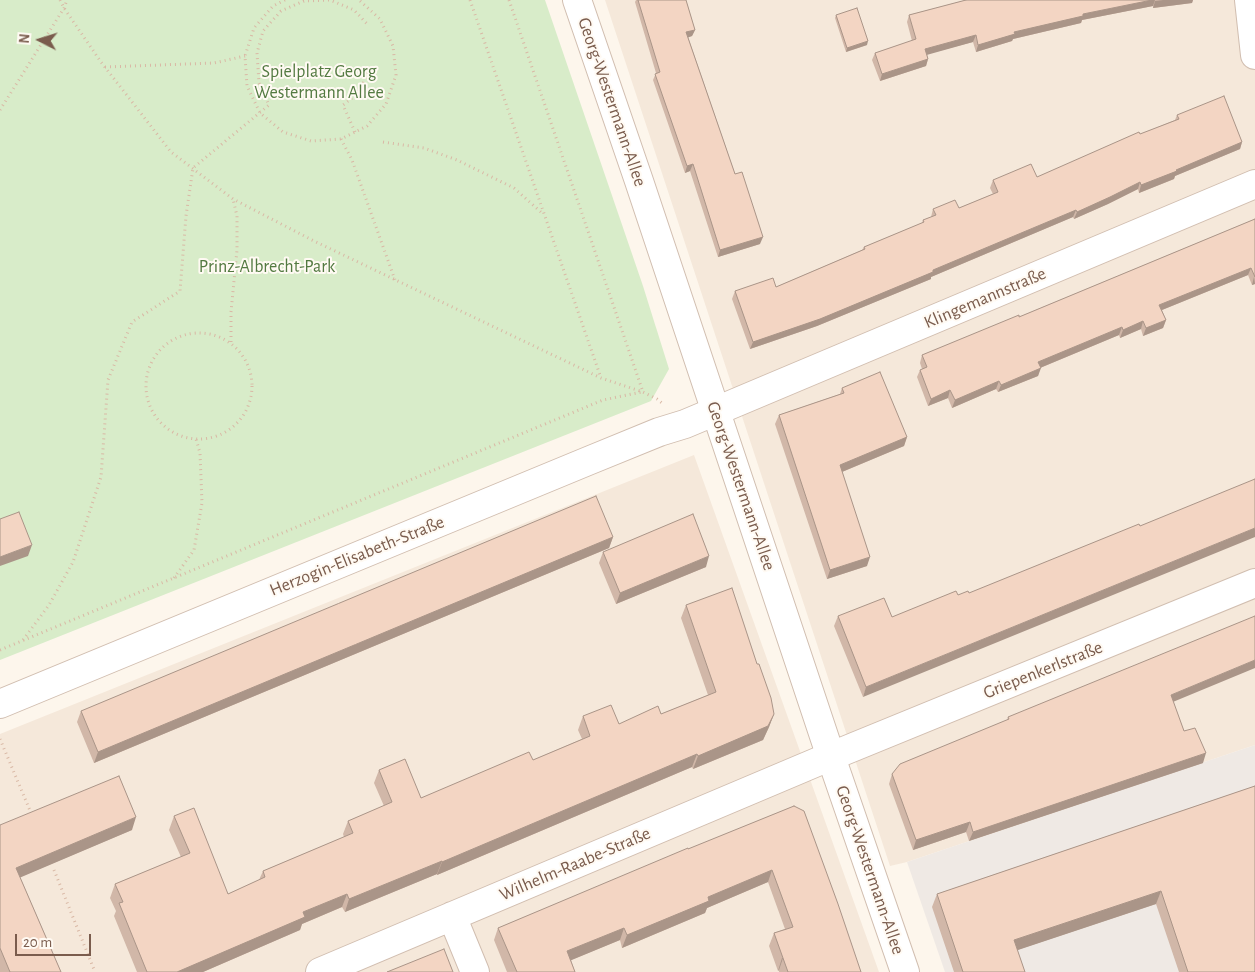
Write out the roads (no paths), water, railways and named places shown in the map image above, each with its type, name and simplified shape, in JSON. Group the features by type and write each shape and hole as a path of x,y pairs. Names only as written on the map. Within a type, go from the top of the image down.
{"street":[{"name":"Georg-Westermann-Allee","path":"577,0 905,972"},
{"path":"1249,0 1255,55"},
{"name":"Klingemannstraße","path":"716,411 1255,184"},
{"name":"Herzogin-Elisabeth-Straße","path":"0,704 563,471 716,411"},
{"name":"Griepenkerlstraße","path":"831,757 1255,583"},
{"name":"Wilhelm-Raabe-Straße","path":"320,972 831,757"},
{"path":"452,916 475,972"}],"park label":[{"name":"Spielplatz Georg Westermann Allee","path":"319,82"},
{"name":"Prinz-Albrecht-Park","path":"267,267"}]}
